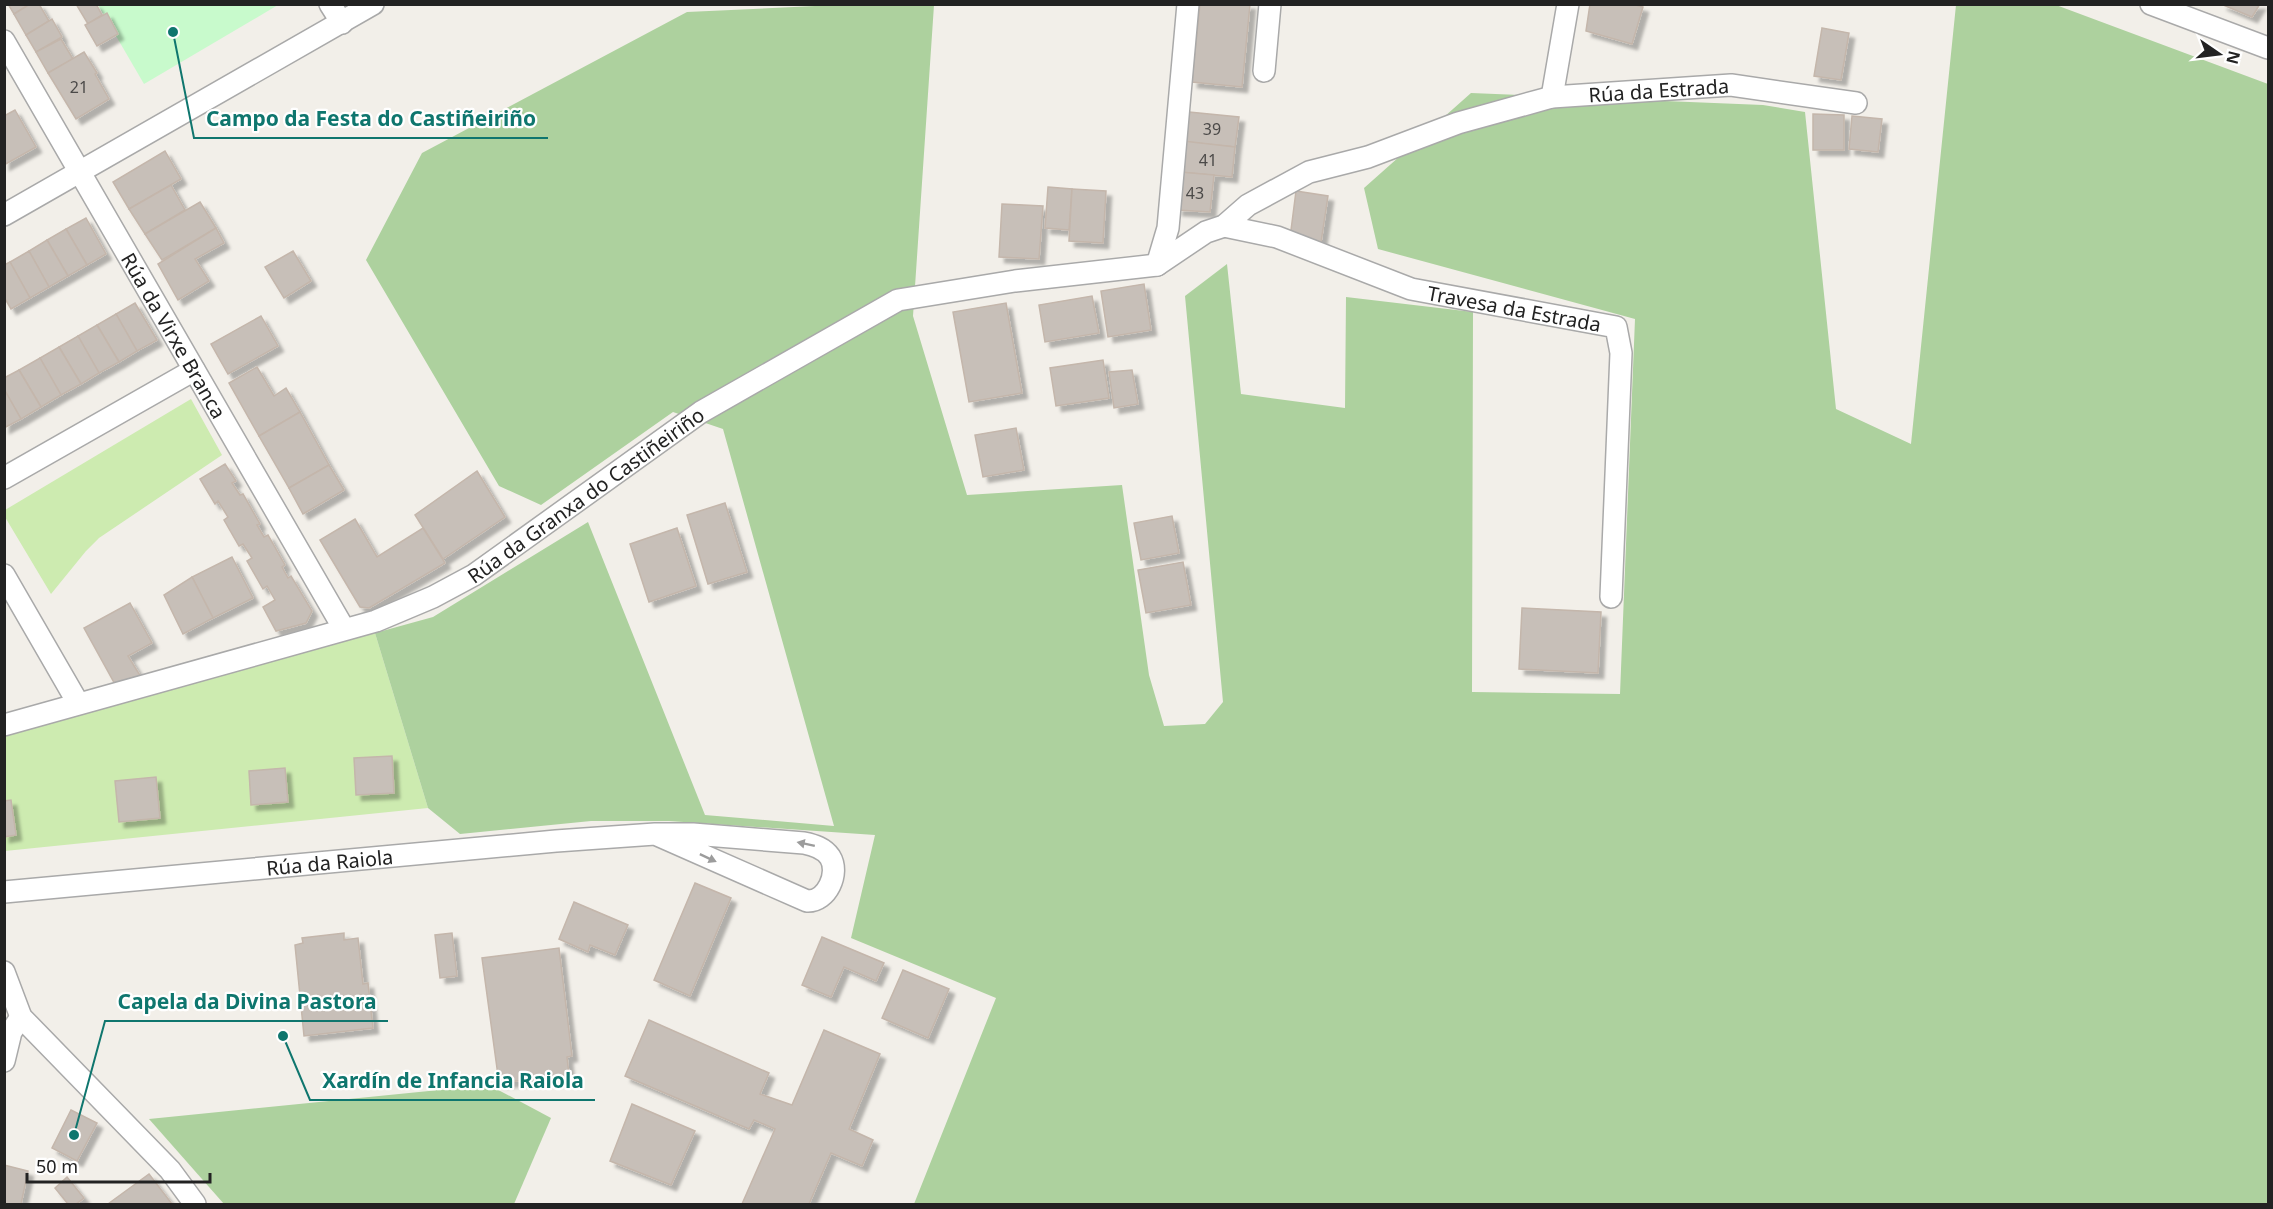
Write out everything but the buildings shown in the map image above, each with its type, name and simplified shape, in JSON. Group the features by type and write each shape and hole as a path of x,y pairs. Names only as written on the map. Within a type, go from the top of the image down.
{"street":[{"path":"330,4 342,23"},
{"path":"4,215 374,4"},
{"path":"1157,266 1168,228 1188,4"},
{"path":"1264,72 1270,4"},
{"path":"1157,266 1206,232 1224,226 1248,205 1309,172 1368,157 1458,123 1552,97 1568,4"},
{"path":"2151,4 2268,48"},
{"name":"Rúa da Virxe Branca","path":"4,41 344,629"},
{"name":"Rúa da Estrada","path":"1552,97 1731,85 1856,103"},
{"name":"Travesa da Estrada","path":"1224,226 1277,237 1411,290 1616,327 1621,353 1611,597"},
{"name":"Rúa da Granxa do Castiñeiriño","path":"4,725 376,621 434,597 474,575 701,412 898,300 1015,281 1157,266"},
{"path":"4,478 194,370"},
{"path":"4,575 78,703"},
{"name":"Rúa da Raiola","path":"4,892 556,841 655,834 693,834 804,843 819,847 830,857 832,877 825,893 813,902 807,902 655,834"},
{"path":"4,972 13,1016 4,1061"},
{"path":"13,1016 170,1170 195,1204"}],"green space":[{"path":"98,5 278,5 144,84"},
{"path":"836,5 934,5 913,316 967,495 1122,485 1149,675 1164,726 1205,724 1223,702 1185,296 1227,264 1241,394 1345,408 1346,297 1473,312 1472,692 1620,694 1635,319 1378,249 1364,188 1471,93 1763,105 1805,112 1836,409 1911,444 1956,5 2056,5 2268,84 2268,1204 914,1204 996,998 851,938 875,835 669,821 591,821 460,834 428,808 375,633 433,617 588,522 705,815 834,826 723,429 673,412 541,505 499,486 366,260 422,153 687,12"},
{"path":"191,399 222,455 99,538 51,594 5,517 5,510"},
{"path":"375,633 428,808 5,851 5,735 276,655"},
{"path":"489,1085 551,1118 514,1204 224,1204 149,1119"}],"place":[{"name":"Campo da Festa do Castiñeiriño","path":"173,32"},
{"name":"Xardín de Infancia Raiola","path":"283,1036"},
{"name":"Capela da Divina Pastora","path":"74,1135"}]}
